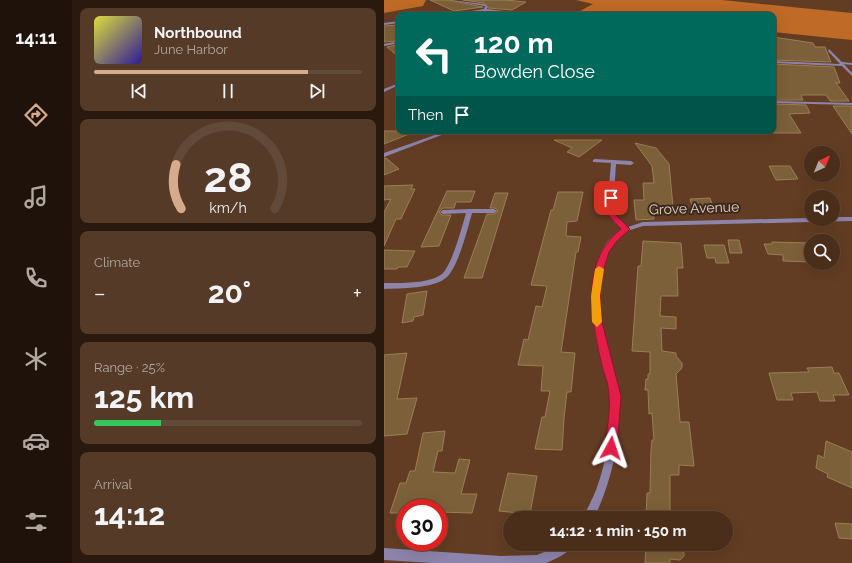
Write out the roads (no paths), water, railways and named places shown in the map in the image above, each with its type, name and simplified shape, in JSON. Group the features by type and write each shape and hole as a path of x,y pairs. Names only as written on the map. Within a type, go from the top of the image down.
{"street":[{"path":"451,0 483,4 486,6 485,10"},
{"path":"470,12 485,10 505,12"},
{"path":"384,24 396,22"},
{"path":"384,45 394,43"},
{"path":"830,50 852,75"},
{"path":"776,62 852,64"},
{"path":"384,91 396,85"},
{"path":"776,102 852,104"},
{"path":"384,155 442,134"},
{"path":"595,161 631,163"},
{"path":"614,162 610,210 616,221 626,229"},
{"path":"384,286 430,282 445,275 451,264 470,211"},
{"path":"443,212 494,211"},
{"name":"Grove Avenue","path":"592,511 596,504 607,468 611,448 615,402 615,396 597,322 596,296 598,272 605,252 613,240 626,229 643,224 852,219"},
{"path":"384,554 501,562 537,561 557,551"}]}
